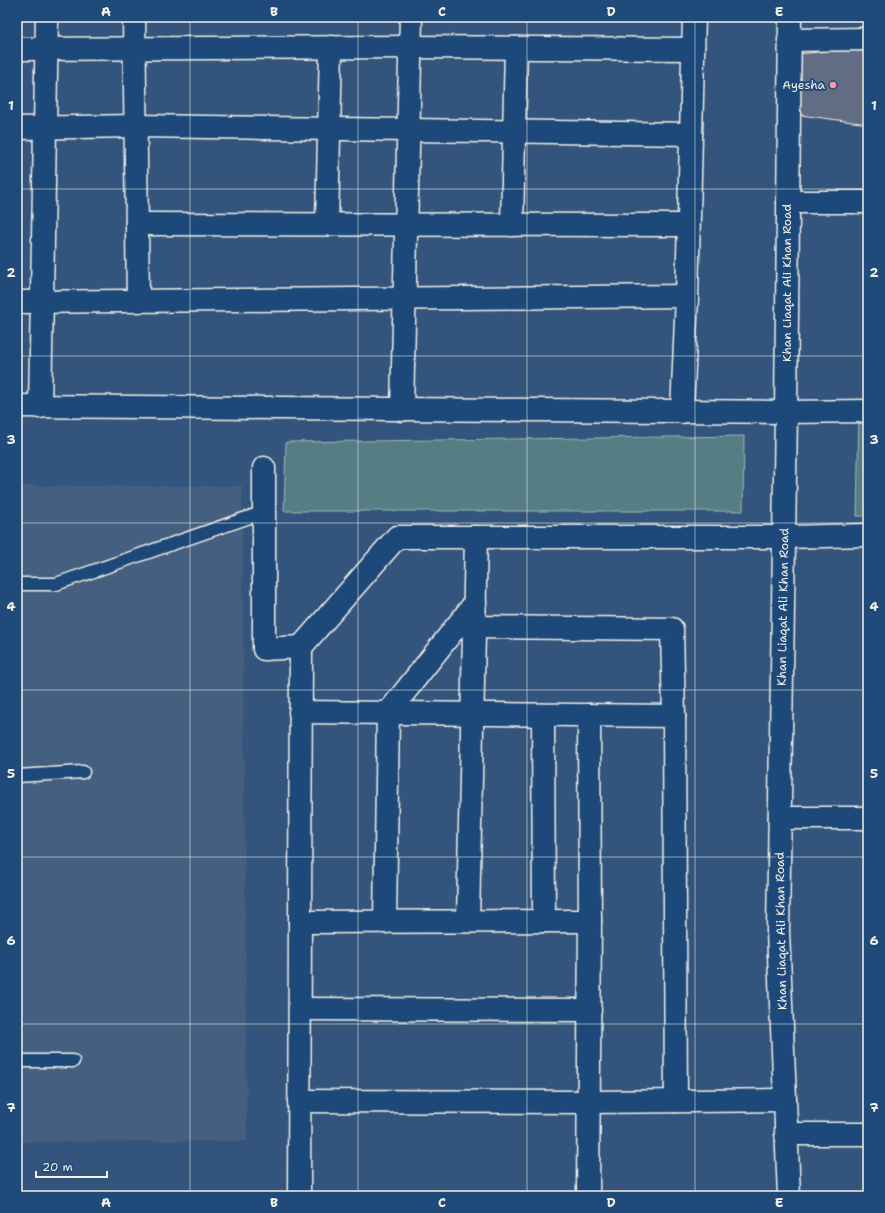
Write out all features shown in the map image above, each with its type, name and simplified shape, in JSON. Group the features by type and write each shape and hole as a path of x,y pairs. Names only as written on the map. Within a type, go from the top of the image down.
{"street":[{"path":"40,407 47,17"},
{"path":"134,17 138,300"},
{"path":"402,410 411,17"},
{"path":"682,412 687,296 694,17"},
{"name":"Khan Liaqat Ali Khan Road","path":"789,1196 778,931 790,17"},
{"path":"789,40 868,39"},
{"path":"17,49 331,47 693,48"},
{"path":"326,224 331,47"},
{"path":"512,225 516,48"},
{"path":"17,128 136,126 691,134"},
{"path":"788,202 868,202"},
{"path":"137,224 688,225"},
{"path":"17,302 687,296"},
{"path":"17,406 682,412 868,411"},
{"path":"264,468 264,649 300,647"},
{"path":"299,1196 300,647 397,537 784,537 868,535"},
{"path":"468,921 476,537"},
{"path":"385,922 388,713 475,604"},
{"path":"474,627 672,629 674,716 676,1101"},
{"path":"300,712 674,716"},
{"path":"543,715 544,921"},
{"path":"588,1196 590,1010 589,715"},
{"path":"780,818 868,818"},
{"path":"300,922 590,921"},
{"path":"300,1009 590,1010"},
{"path":"299,1102 785,1100"},
{"path":"786,1134 868,1134"}],"lane":[{"path":"17,584 56,584 264,512"},
{"path":"17,776 83,772"},
{"path":"17,1060 73,1061"}],"shaded area":[{"path":"17,486 242,486 247,1141 17,1142"}],"green space":[{"path":"859,409 868,409 868,516 857,516"},
{"path":"744,436 743,511 284,511 286,442"}],"building":[{"name":"Ayesha","path":"868,47 868,124 800,115 798,54"}],"place":[{"name":"Ayesha","path":"833,85"}]}
